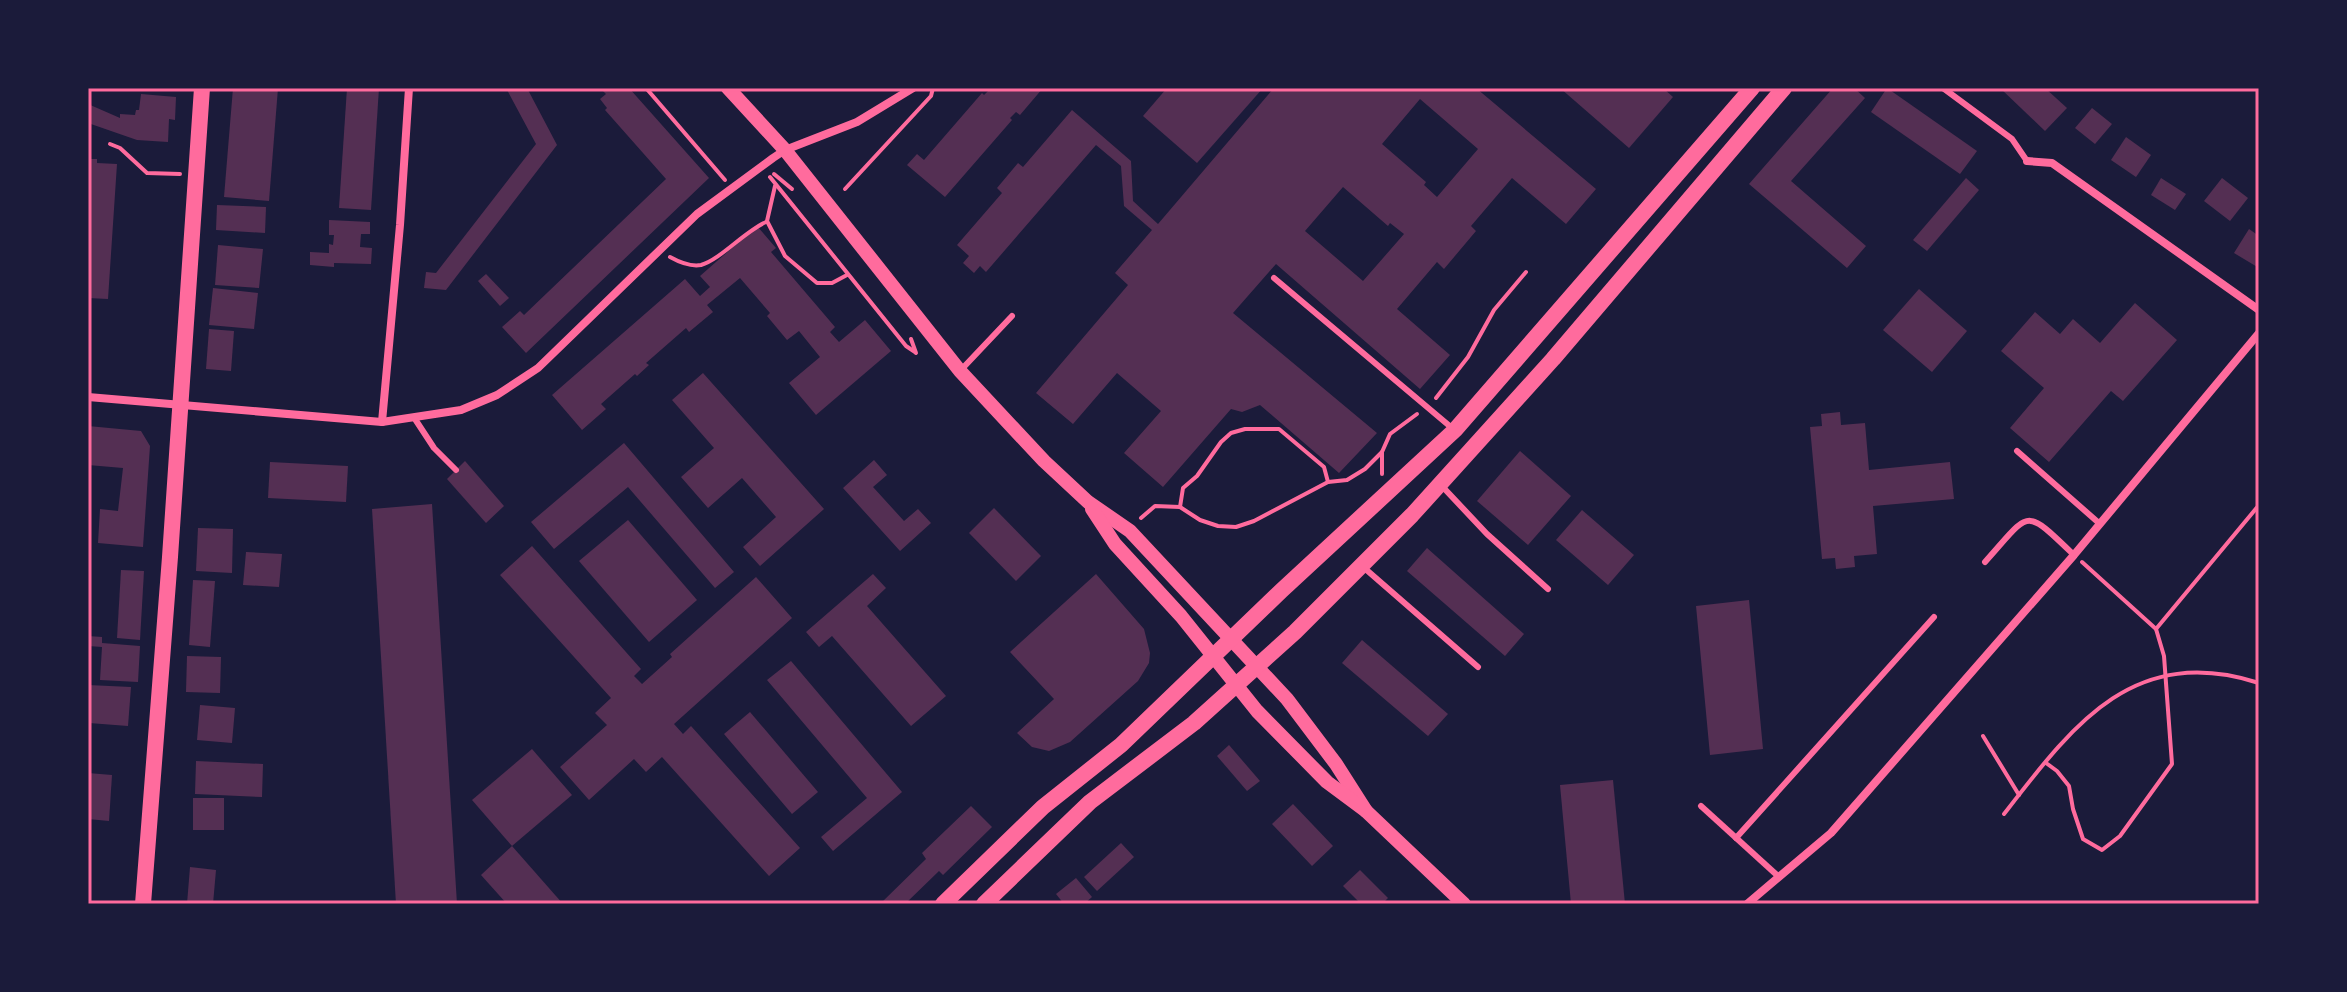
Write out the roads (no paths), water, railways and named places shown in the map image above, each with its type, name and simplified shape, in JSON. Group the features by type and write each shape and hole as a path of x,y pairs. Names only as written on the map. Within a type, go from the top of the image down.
{"main road":[{"path":"143,904 202,88"},
{"path":"943,904 1043,807 1121,745 1455,430 1752,88"},
{"path":"984,904 1090,802 1194,723 1295,632 1362,566 1553,359 1784,88"}],"street":[{"path":"382,422 409,88"},
{"path":"728,88 785,150 960,371 1044,461 1088,502 1130,531 1257,665 1336,764 1366,811"},
{"path":"88,397 382,422 461,410 497,395 538,368 657,251 732,187 785,150 857,122 913,88"},
{"path":"2027,161 2052,163 2259,310"},
{"path":"1747,904 1831,833 2074,555 2259,333"},
{"path":"1088,502 1115,544 1213,655 1235,686 1327,782 1366,811 1464,904"}],"lane":[{"path":"1943,88 2012,139 2027,161"},
{"path":"1274,278 1455,430"},
{"path":"960,371 1012,316"},
{"path":"415,419 434,448 456,470"},
{"path":"2017,451 2100,524"},
{"path":"1440,484 1487,534 1548,589"},
{"path":"1985,562 2021,522 2030,519 2039,521 2074,555"},
{"path":"1362,566 1478,667"},
{"path":"1736,838 1934,617"},
{"path":"1701,806 1779,877"}]}
